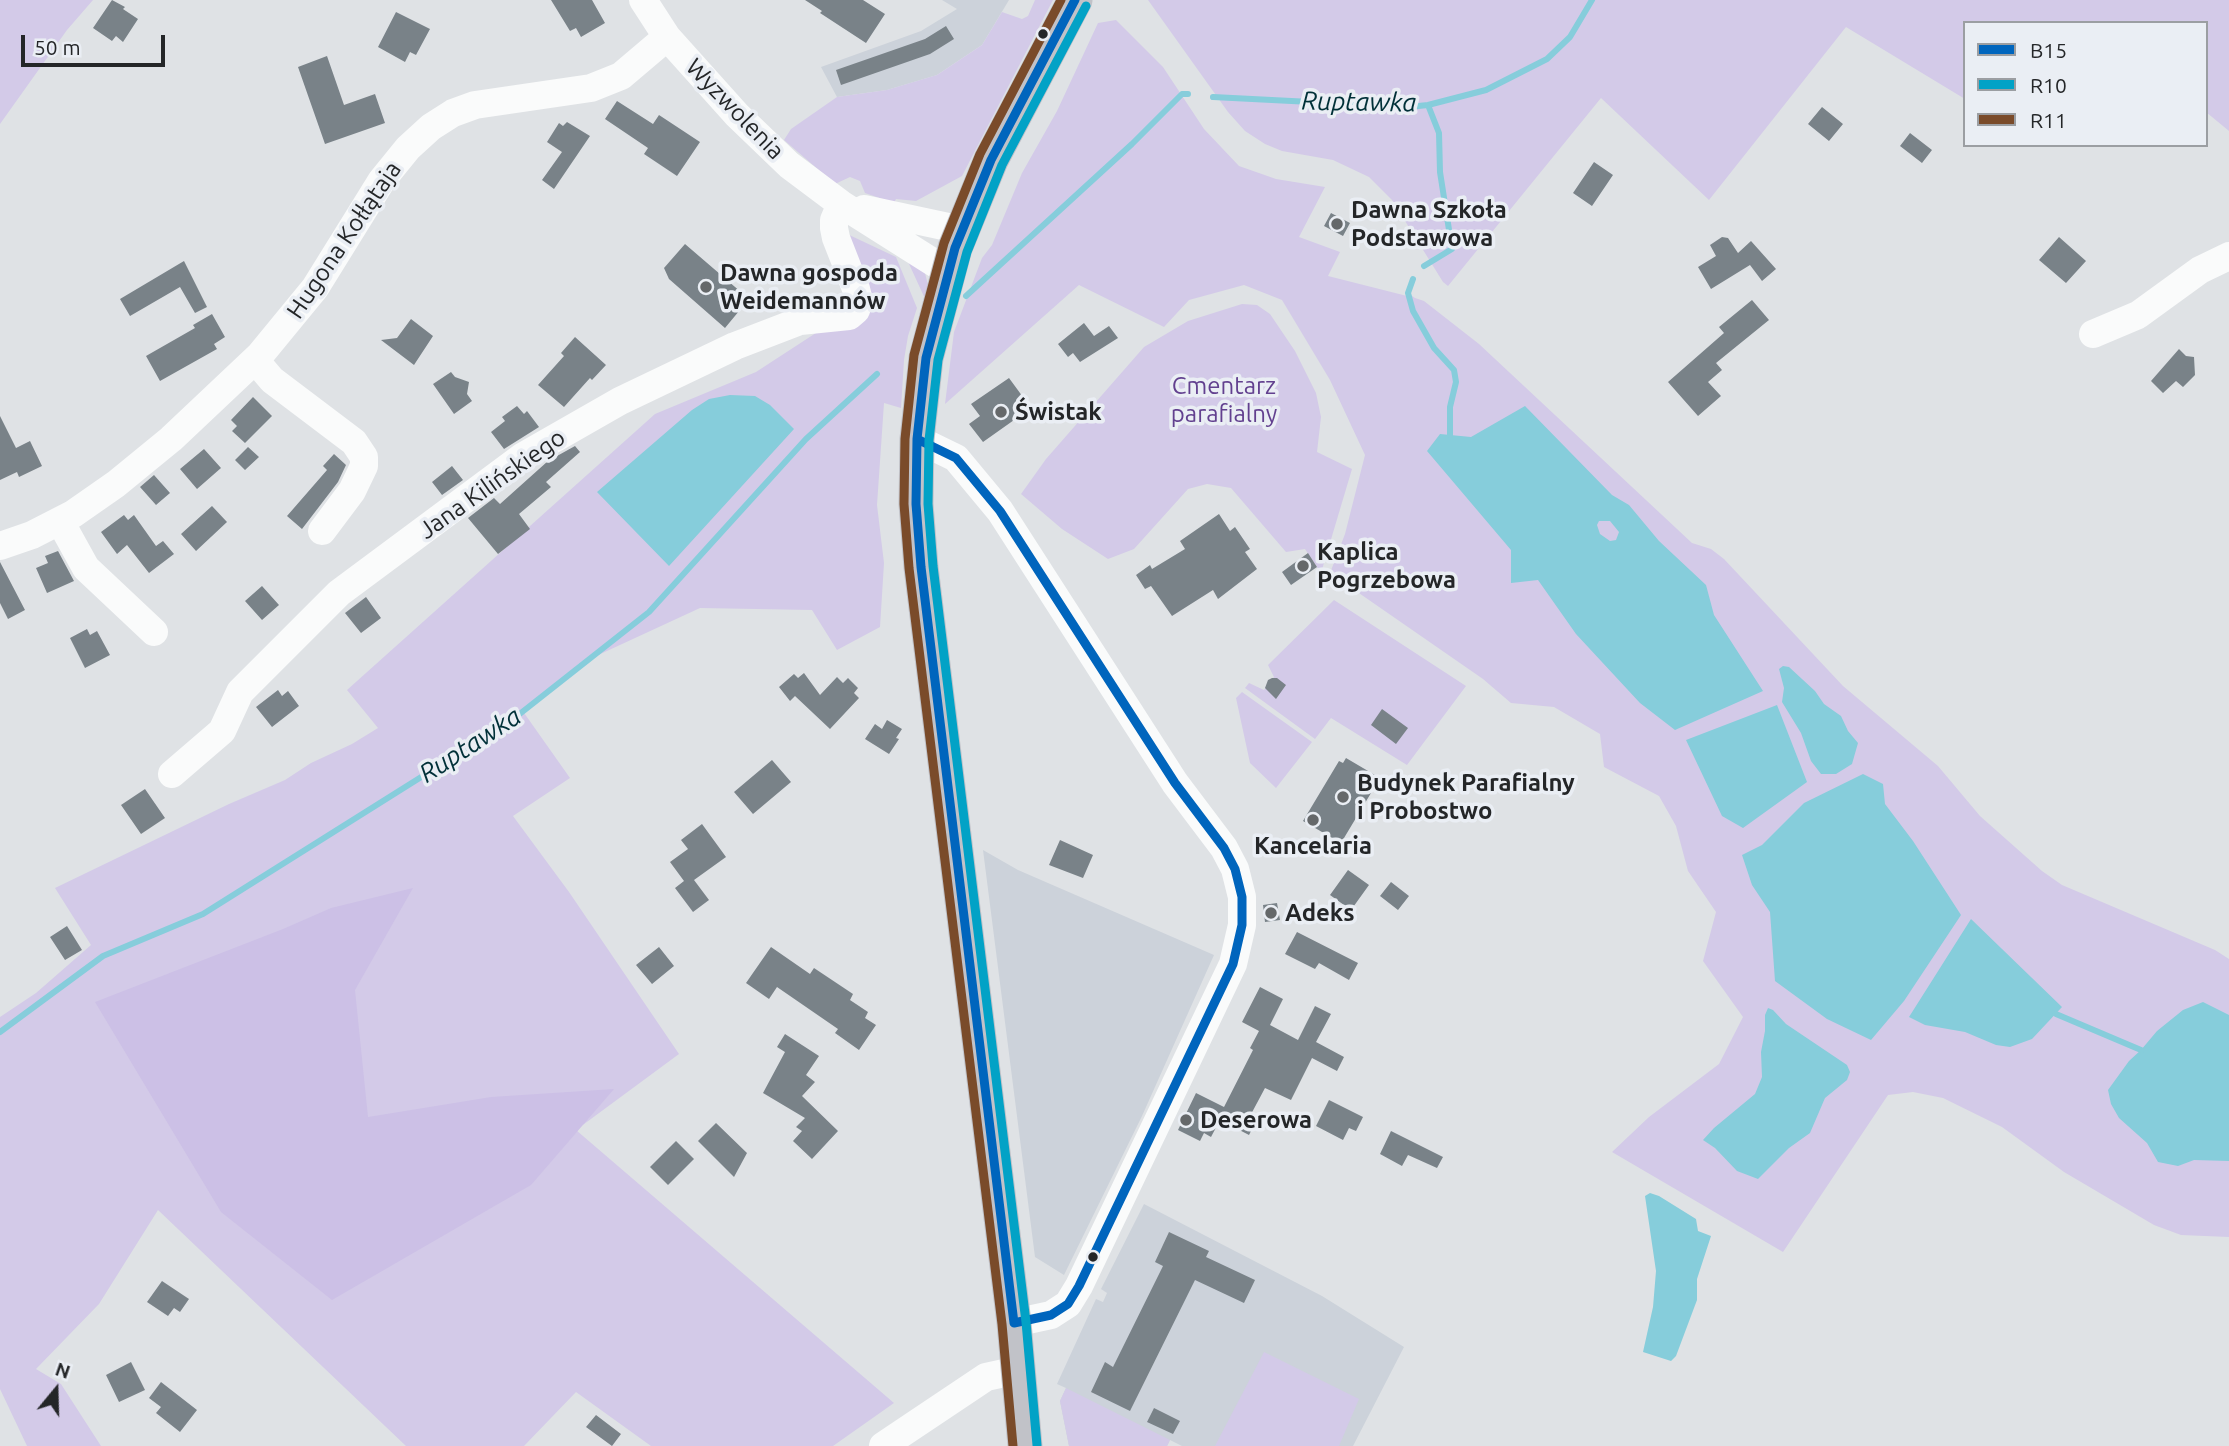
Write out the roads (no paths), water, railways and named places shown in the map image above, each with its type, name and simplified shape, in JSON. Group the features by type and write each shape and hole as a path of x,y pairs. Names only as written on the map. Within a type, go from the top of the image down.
{"main road":[{"path":"1025,1446 1014,1323 921,567 916,504 917,439 926,358 962,230 991,160 1074,0"}],"street":[{"name":"Wyzwolenia","path":"643,0 667,37 737,115 789,165 841,204 949,269"},
{"name":"Hugona Kołłątaja","path":"0,546 32,535 60,521 116,484 171,439 255,360 315,288 382,180 408,148 431,127 453,113 475,105 591,88 621,76 667,37"},
{"name":"Wyzwolenia","path":"841,204 962,230"},
{"name":"Jana Kilińskiego","path":"172,774 222,731 240,692 339,593 522,457 620,401 773,330 800,321 849,316 856,310 859,301 836,238 834,220 841,204"},
{"path":"2093,334 2138,315 2200,270 2229,256"},
{"path":"255,360 272,380 354,442 364,457 364,466 352,492 322,531"},
{"path":"917,439 956,458 1000,511 1175,783 1224,848 1235,869 1242,897 1242,925 1233,964 1079,1286 1068,1304 1051,1315 1014,1323"},
{"path":"60,521 86,568 154,632"},
{"path":"883,1446 986,1377 1018,1370"}],"water":[{"path":"730,395 755,396 770,405 794,429 669,566 597,492 692,410 709,399"},
{"path":"1525,406 1612,495 1629,505 1659,541 1706,585 1714,615 1763,691 1675,730 1640,703 1576,634 1538,580 1511,583 1511,550 1427,451 1440,434 1471,437","holes":["1599,521 1610,521 1619,532 1616,540 1610,541 1600,534 1597,525"]},
{"path":"1783,666 1789,667 1815,691 1824,704 1841,716 1858,743 1852,764 1836,774 1821,774 1811,761 1801,733 1782,702 1784,688 1779,669"},
{"path":"1777,705 1807,782 1743,828 1722,816 1686,740"},
{"path":"1863,774 1883,784 1885,804 1913,841 1961,915 1904,1001 1871,1040 1827,1019 1775,981 1770,912 1752,885 1742,855 1762,845 1804,803"},
{"path":"1971,919 2062,1007 2032,1039 2010,1047 1996,1045 1965,1032 1925,1025 1909,1017"},
{"path":"2203,1002 2229,1015 2229,1161 2194,1160 2178,1166 2158,1162 2147,1143 2119,1118 2111,1104 2108,1090 2129,1061 2157,1031 2183,1010"},
{"path":"1768,1008 1786,1024 1847,1065 1850,1072 1847,1080 1825,1098 1810,1133 1789,1148 1758,1179 1737,1171 1715,1148 1703,1140 1755,1094 1762,1077 1761,1052"},
{"path":"1650,1193 1696,1219 1698,1231 1711,1236 1697,1279 1697,1300 1676,1356 1671,1361 1643,1352 1653,1307 1656,1271 1645,1196"}],"waterway":[{"name":"Ruptawka","path":"1213,97 1409,107 1428,105 1486,90 1547,59 1570,37 1592,0"},
{"name":"Ruptawka","path":"966,296 1132,144 1182,94 1188,94"},
{"path":"1424,266 1452,249 1440,172 1439,133 1428,105"},
{"path":"1413,279 1408,293 1413,311 1434,348 1454,370 1456,382 1450,407 1450,435"},
{"name":"Ruptawka","path":"0,1032 103,956 203,914 512,720 649,612 806,439 877,374"},
{"path":"2056,1014 2141,1050"}],"place":[{"name":"Dawna Szkoła Podstawowa","path":"1337,224"},
{"name":"Dawna gospoda Weidemannów","path":"706,287"},
{"name":"Świstak","path":"1001,412"},
{"name":"Kaplica Pogrzebowa","path":"1303,566"},
{"name":"Budynek Parafialny i Probostwo","path":"1343,797"},
{"name":"Kancelaria","path":"1313,820"},
{"name":"Adeks","path":"1271,913"},
{"name":"Deserowa","path":"1186,1120"}],"park label":[{"name":"Cmentarz parafialny","path":"1224,400"}]}
